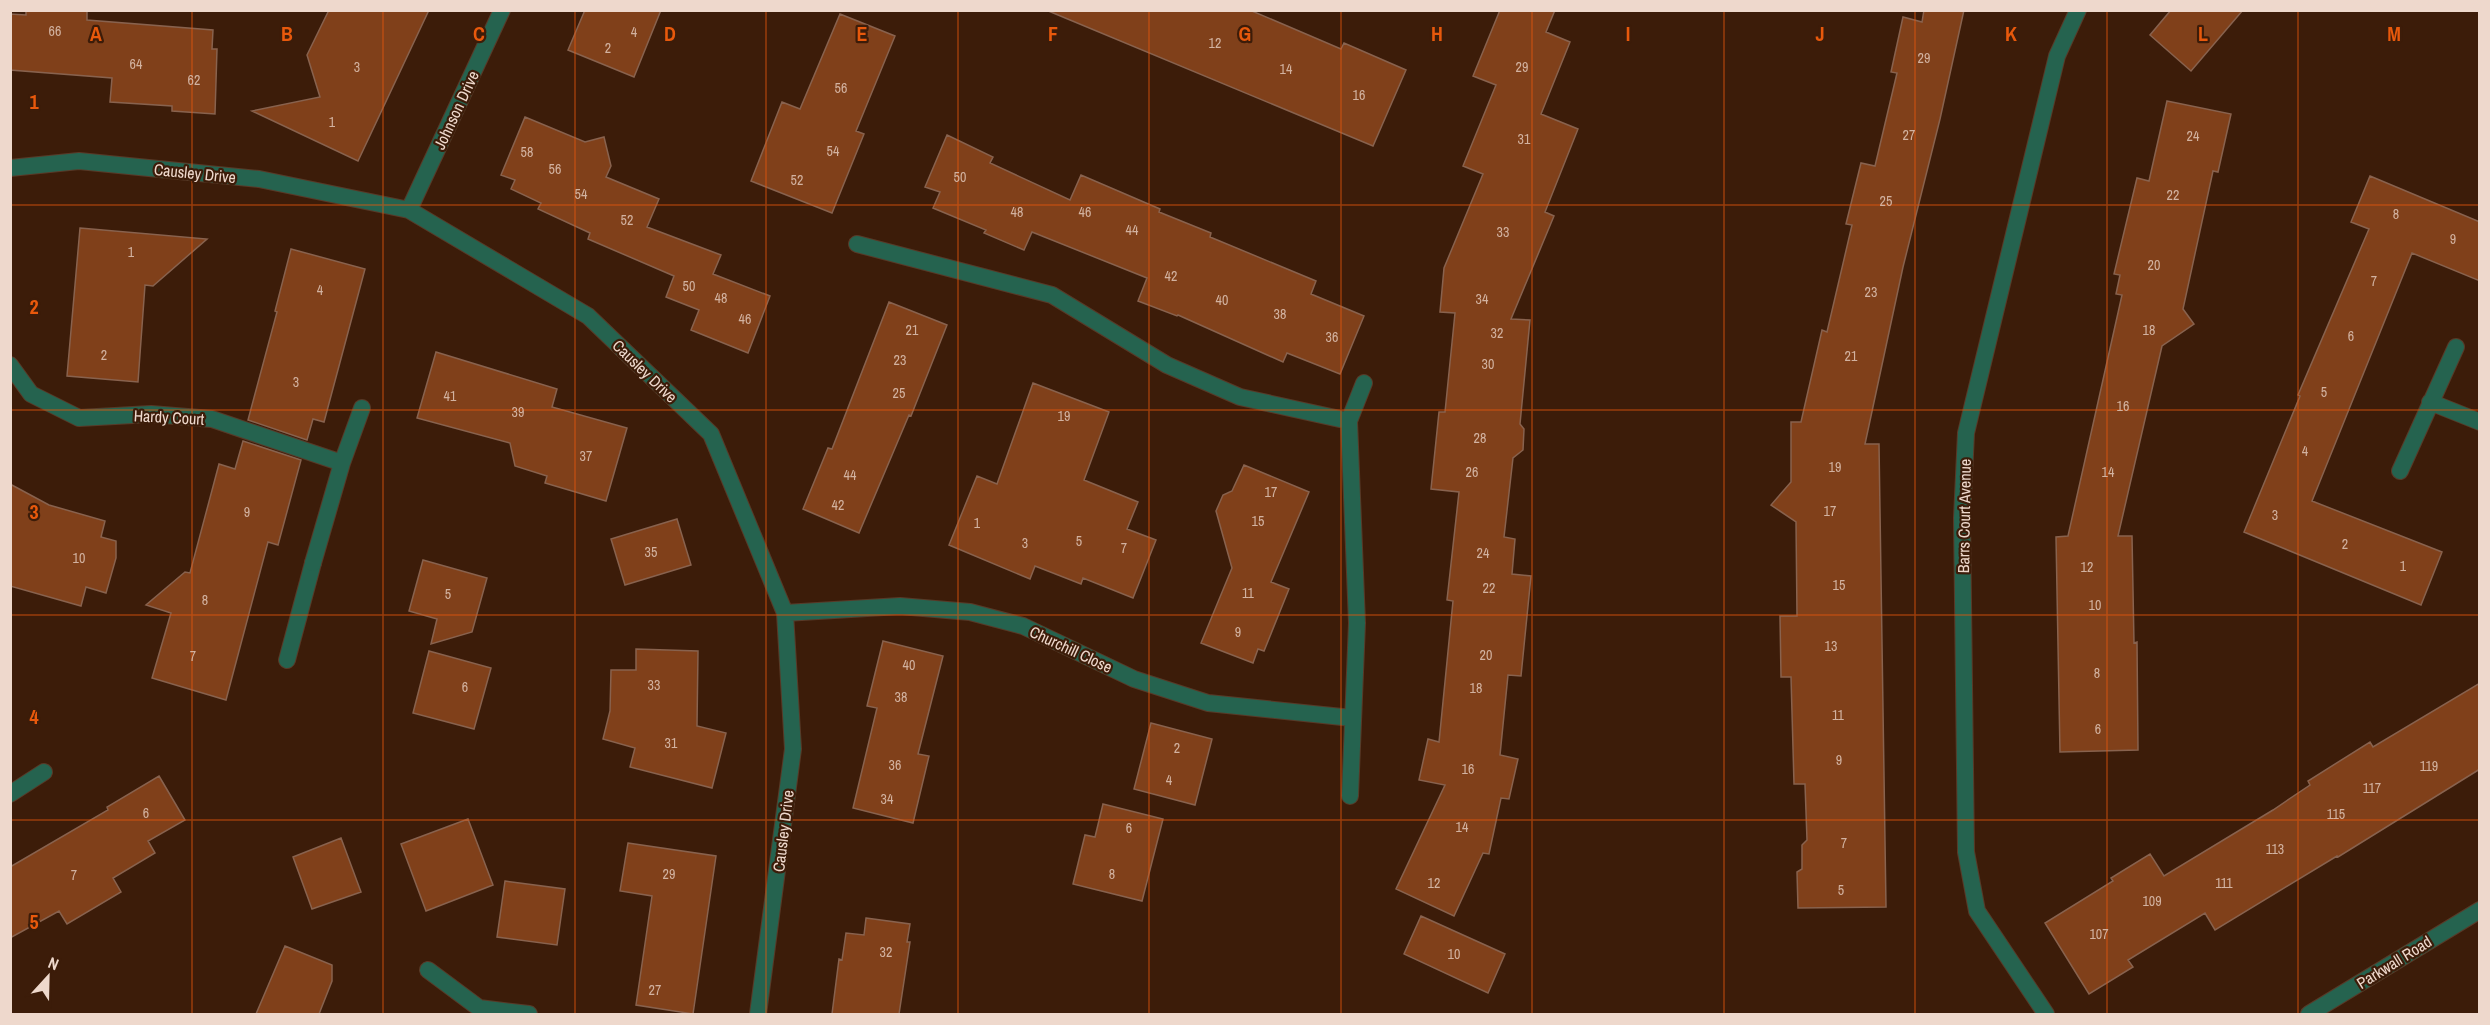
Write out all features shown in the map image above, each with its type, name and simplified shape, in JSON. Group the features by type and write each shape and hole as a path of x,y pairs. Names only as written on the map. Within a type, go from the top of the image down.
{"street":[{"name":"Johnson Drive","path":"409,210 502,10"},
{"name":"Barrs Court Avenue","path":"2046,1014 1977,911 1966,852 1962,518 1966,433 2057,56 2078,10"},
{"name":"Causley Drive","path":"10,168 79,161 248,178 409,210 588,316 711,434 785,614 793,749 758,1014"},
{"path":"857,244 1052,295 1167,365 1240,397 1349,421"},
{"path":"2400,471 2456,347"},
{"name":"Hardy Court","path":"10,365 31,394 80,418 151,414 212,419 342,463"},
{"path":"1350,796 1357,623 1349,421 1364,383"},
{"path":"2430,402 2480,422"},
{"path":"287,660 342,463 363,408"},
{"name":"Churchill Close","path":"785,614 900,606 970,612 1023,626 1134,679 1208,703 1352,718"},
{"path":"10,794 44,772"},
{"name":"Parkwall Road","path":"2309,1014 2480,910"},
{"path":"428,970 479,1008 529,1014"}],"building":[{"path":"26,10 87,10 87,20 213,30 212,49 217,49 215,114 172,111 172,106 110,102 112,78 10,70 10,14 26,15"},
{"path":"329,10 429,10 358,161 252,111 320,97 307,55"},
{"path":"585,10 661,10 634,77 568,50"},
{"path":"1046,10 1252,11 1341,49 1344,43 1406,70 1373,146"},
{"path":"1500,10 1555,10 1546,32 1570,42 1541,114 1578,129 1545,212 1554,216 1511,319 1530,320 1520,424 1524,429 1523,450 1513,458 1504,537 1515,539 1512,574 1531,576 1521,676 1508,675 1500,755 1518,759 1509,799 1501,798 1489,854 1483,853 1454,916 1396,889 1445,785 1419,780 1428,739 1439,742 1453,601 1447,600 1459,492 1431,489 1439,412 1445,412 1455,313 1440,312 1444,268 1483,174 1463,166 1496,85 1473,76"},
{"path":"1924,10 1964,10 1940,119 1903,267 1865,444 1879,444 1886,907 1798,908 1797,872 1802,869 1802,845 1807,840 1805,784 1794,784 1791,677 1781,677 1780,616 1797,616 1796,522 1771,505 1791,482 1791,422 1801,422 1822,330 1827,332 1852,225 1846,224 1861,163 1875,166 1897,73 1891,72 1903,17 1922,22"},
{"path":"2171,10 2243,10 2191,71 2150,35"},
{"path":"840,14 895,36 856,131 864,134 832,213 751,181 782,102 800,109"},
{"path":"2167,101 2231,114 2218,172 2213,171 2183,309 2194,324 2162,346 2118,536 2132,536 2134,643 2137,642 2138,750 2060,752 2056,537 2068,536 2122,295 2116,294 2120,275 2114,274 2137,178 2149,181"},
{"path":"525,117 585,142 604,137 611,166 606,177 659,199 647,227 721,255 713,274 770,296 748,353 691,330 699,310 666,297 674,276 588,239 590,233 538,209 541,203 511,189 515,180 501,175"},
{"path":"947,135 993,157 990,163 1070,200 1081,175 1160,209 1159,212 1211,233 1210,237 1316,281 1311,294 1364,316 1340,374 1287,353 1283,362 1178,315 1138,301 1147,278 1032,232 1024,250 984,233 986,230 933,208 940,192 925,187"},
{"path":"2370,176 2480,222 2480,281 2412,253 2312,501 2442,552 2421,605 2244,532 2300,396 2298,395 2369,229 2351,222"},
{"path":"80,228 207,239 153,286 145,285 138,382 67,376"},
{"path":"291,249 365,269 324,422 313,419 307,440 248,420"},
{"path":"889,302 947,325 911,416 909,415 859,533 803,509 828,448 832,449"},
{"path":"436,352 557,389 552,407 627,428 606,501 545,483 547,476 515,466 510,443 417,418"},
{"path":"1033,383 1109,412 1084,480 1138,502 1127,529 1156,540 1133,598 1083,578 1081,584 1035,566 1030,579 949,545 977,476 997,484"},
{"path":"243,441 301,460 278,545 268,542 226,700 152,678 171,613 146,605 185,572 190,573 219,464 235,469"},
{"path":"1244,465 1309,492 1271,582 1289,589 1264,651 1258,649 1253,663 1201,643 1232,568 1216,511 1223,495 1232,491"},
{"path":"10,484 49,505 105,521 101,537 116,541 116,558 106,593 86,587 81,606 10,586"},
{"path":"677,519 691,565 625,585 611,539"},
{"path":"423,560 487,578 472,632 431,644 437,619 409,611"},
{"path":"883,641 943,656 918,754 929,756 913,823 853,808 877,708 867,706"},
{"path":"636,649 698,651 697,726 726,733 712,788 630,767 635,748 603,739 610,711 611,670 636,670"},
{"path":"429,651 491,668 474,729 413,713"},
{"path":"2480,683 2480,769 2215,930 2205,913 2128,960 2133,967 2089,994 2045,923 2113,881 2111,878 2150,854 2164,876 2273,810 2310,785 2308,781 2370,742 2373,747"},
{"path":"1151,723 1212,739 1195,805 1134,789"},
{"path":"159,776 185,820 148,841 155,853 113,878 121,892 67,924 59,911 10,938 10,867 108,810 107,807"},
{"path":"1103,804 1163,819 1142,901 1073,884 1085,835 1095,837"},
{"path":"468,819 493,885 426,911 401,844"},
{"path":"341,838 361,892 312,909 293,857"},
{"path":"628,843 716,856 693,1014 636,1005 652,896 620,891"},
{"path":"505,881 565,889 557,945 497,937"},
{"path":"1421,916 1505,954 1488,993 1404,954"},
{"path":"866,918 910,924 907,942 910,942 899,1014 832,1014 839,959 842,960 846,933 864,935"},
{"path":"285,946 332,965 332,981 319,1014 256,1014"}]}
